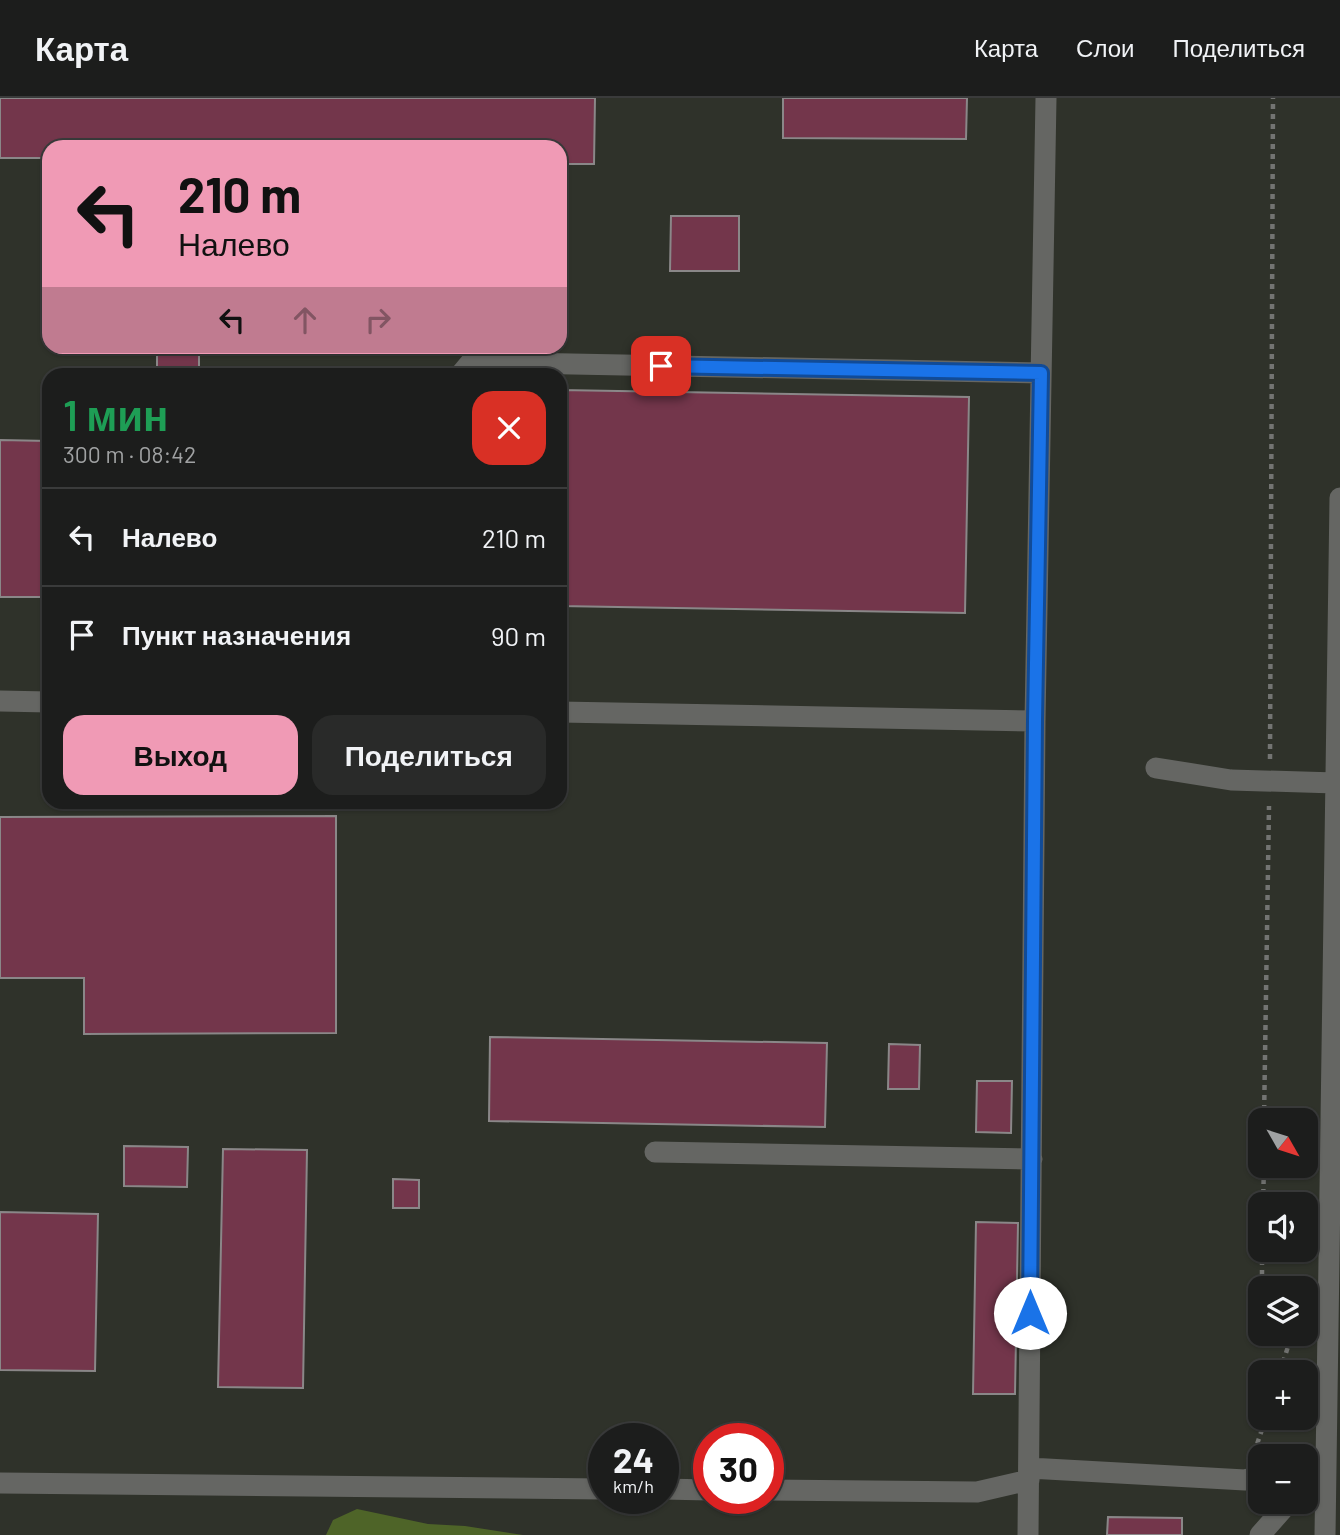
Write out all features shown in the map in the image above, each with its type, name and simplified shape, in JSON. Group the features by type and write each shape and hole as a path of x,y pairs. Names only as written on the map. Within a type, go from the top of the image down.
{"street":[{"path":"1028,1535 1035,721 1046,98"},
{"path":"466,368 471,362 1041,373"},
{"path":"1316,1444 1336,783 1340,498"},
{"path":"0,701 42,702"},
{"path":"567,712 1035,721"},
{"path":"1156,768 1231,780 1336,783"},
{"path":"655,1152 1032,1158"},
{"path":"784,1490 977,1492 1029,1474 1248,1479"},
{"path":"0,1483 588,1489"},
{"path":"1318,1483 1325,1535"},
{"path":"1261,1535 1279,1514"}],"path":[{"path":"1264,1108 1270,781 1273,98"}],"shaded area":[{"path":"0,98 1340,98 1340,1535 0,1535"}],"green space":[{"path":"357,1509 428,1524 465,1526 523,1535 326,1535 333,1520"}],"building":[{"path":"0,98 595,98 594,164 567,164 567,140 42,140 42,158 0,158"},
{"path":"783,98 967,98 966,139 783,138"},
{"path":"671,216 739,216 739,271 670,271"},
{"path":"157,354 199,354 199,368 157,368"},
{"path":"567,390 969,397 965,613 567,606"},
{"path":"0,440 42,441 42,597 0,597"},
{"path":"336,816 336,1033 84,1034 84,978 0,978 0,817"},
{"path":"490,1037 827,1043 825,1127 489,1121"},
{"path":"889,1044 920,1045 919,1089 888,1089"},
{"path":"977,1081 1012,1081 1011,1133 976,1132"},
{"path":"124,1146 188,1147 187,1187 124,1186"},
{"path":"223,1149 307,1150 303,1388 218,1387"},
{"path":"393,1179 419,1180 419,1208 393,1208"},
{"path":"0,1212 98,1214 95,1371 0,1370"},
{"path":"976,1222 1018,1223 1015,1394 973,1394"},
{"path":"1108,1517 1182,1518 1182,1535 1107,1535"}],"route":[{"path":"661,366 1041,373 1030,1313"}]}
